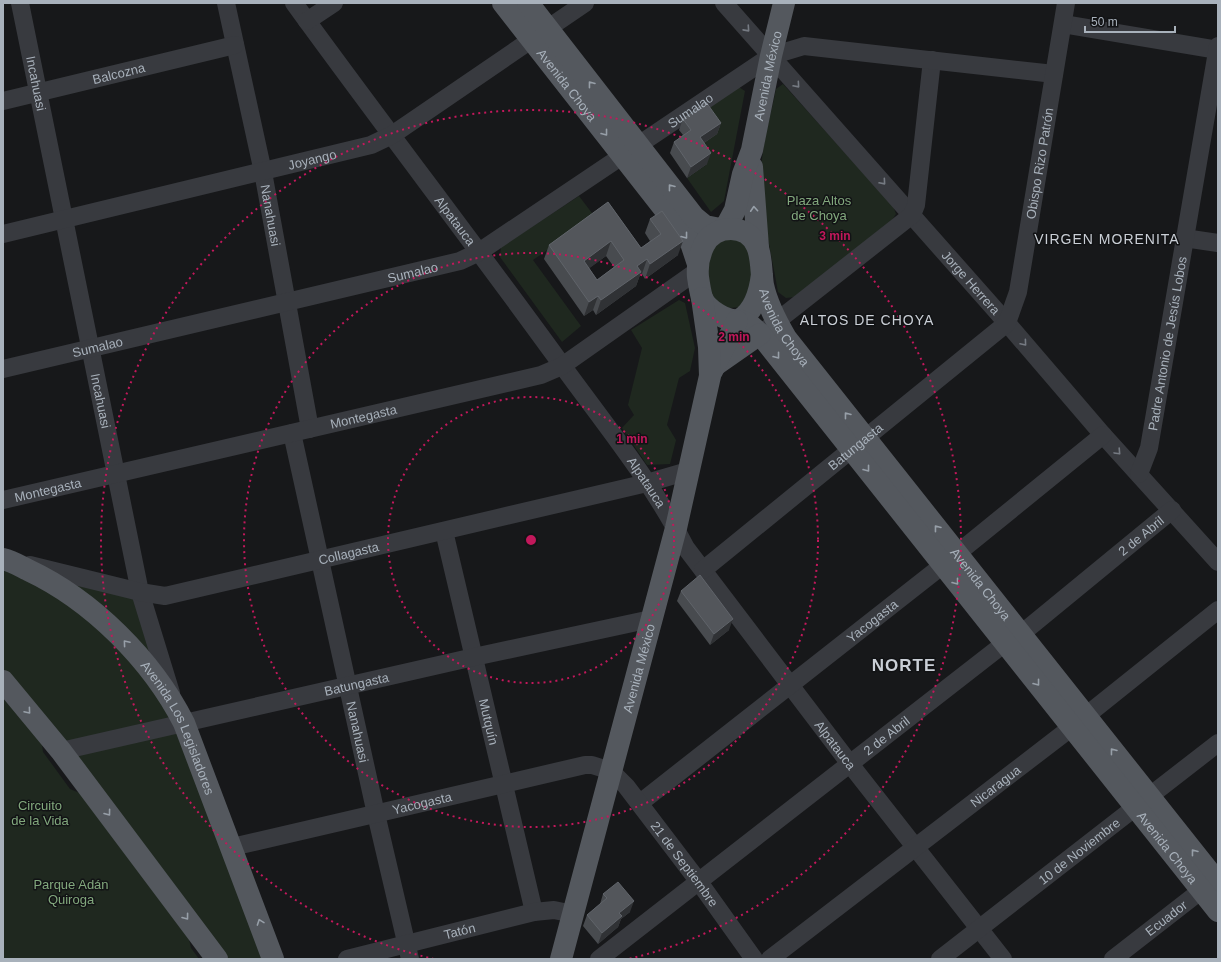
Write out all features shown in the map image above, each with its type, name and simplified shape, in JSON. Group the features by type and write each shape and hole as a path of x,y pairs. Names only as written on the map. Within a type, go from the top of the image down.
{"main road":[{"name":"Avenida Choya","path":"503,3 540,34 630,149 691,243 698,268"},
{"name":"Avenida Choya","path":"528,3 540,34"},
{"name":"Avenida México","path":"721,229 732,218 743,174 752,150 771,56 784,3"},
{"name":"Avenida Choya","path":"630,149 694,217 705,226 721,229"},
{"name":"Avenida México","path":"752,150 753,192 758,248"},
{"path":"731,228 744,232 753,239 758,248 762,274 755,301 748,312 738,320 727,318 713,311 702,298 698,268 707,240 711,235 721,229 731,228"},
{"name":"Avenida Choya","path":"762,274 766,295 768,328"},
{"name":"Avenida México","path":"702,298 712,371"},
{"name":"Avenida Choya","path":"738,320 750,325 768,328 786,338 858,443 1143,803 1213,883 1218,911"},
{"name":"Avenida México","path":"561,959 676,528 712,371 738,320"},
{"path":"712,371 768,328"},
{"name":"Avenida Los Legisladores","path":"6,559 47,578 73,595 96,614 122,639 174,702 184,723 273,959"},
{"path":"3,681 61,751 217,959"}],"street":[{"name":"Incahuasi","path":"20,3 140,592 174,702"},
{"name":"Nanahuasi","path":"226,3 263,172 310,429"},
{"name":"Alpatauca","path":"294,3 479,252 647,484 676,528 686,548 850,764 1002,959"},
{"path":"307,21 334,3"},
{"name":"Joyango","path":"3,234 371,145 392,135 585,3"},
{"name":"Jorge Herrera","path":"724,3 1007,323 1103,435 1218,562"},
{"name":"Obispo Rizo Patrón","path":"1007,323 1018,292 1066,3"},
{"path":"1063,24 1218,49"},
{"name":"Balcozna","path":"3,102 235,45"},
{"name":"Sumalao","path":"3,369 460,260 479,252 630,149 771,56 804,46 1054,74"},
{"name":"Padre Antonio de Jesús Lobos","path":"1139,474 1149,448 1184,238 1218,49"},
{"path":"768,328 912,215 916,205 932,60"},
{"path":"1184,238 1218,243"},
{"name":"Montegasta","path":"3,500 541,375 562,366 698,268"},
{"name":"Batungasta","path":"703,570 1007,323"},
{"name":"Nanahuasi","path":"292,433 347,686 408,952"},
{"name":"Yacogasta","path":"640,803 789,684 950,559 1103,435"},
{"name":"Collagasta","path":"6,559 140,592 165,596 647,484 688,471"},
{"name":"2 de Abril","path":"599,959 1013,639 1172,510"},
{"name":"Mutquín","path":"444,531 534,912"},
{"name":"Nicaragua","path":"770,959 1079,722 1218,610"},
{"name":"Batungasta","path":"61,751 474,657 651,619"},
{"name":"10 de Noviembre","path":"940,959 1143,803 1218,743"},
{"name":"Yacogasta","path":"232,848 585,765 592,765 611,771"},
{"name":"21 de Septiembre","path":"611,771 640,803 754,959"},
{"name":"Ecuador","path":"1113,959 1213,883"},
{"name":"Tatón","path":"347,959 408,952 534,912 554,910 573,914"}],"green space":[{"name":"Plaza Altos de Choya","path":"783,84 893,206 896,214 892,220 795,297 786,298 778,292 768,239 761,186 763,149 776,89"},
{"path":"737,86 745,91 724,201 711,212 687,178 707,164 696,148 702,112"},
{"path":"579,196 595,217 533,260 581,326 562,342 500,257 501,247"},
{"path":"742,238 757,271 741,307 729,308 715,301 704,275 716,239"},
{"path":"679,300 685,303 695,348 690,371 679,378 667,425 676,440 670,464 647,465 622,428 634,415 628,405 642,348 631,330"},
{"path":"3,568 44,586 115,642 165,705 266,959 224,959 58,734 3,669"},
{"path":"61,579 130,597 134,600 159,671"},
{"name":"Parque Adán Quiroga","path":"3,691 41,737 43,752 70,789 82,794 188,935 191,948 199,959 3,959"}],"building":[{"path":"706,102 721,123 700,137 711,153 691,167 674,142 691,130 683,119"},
{"path":"608,202 641,248 661,234 650,219 662,211 683,241 650,264 647,259 637,266 641,272 601,300 598,296 589,302 549,245","holes":["611,241 624,260 597,280 584,261"]},
{"path":"700,575 733,619 714,634 681,591"},
{"path":"618,882 634,901 619,913 622,916 602,933 587,915 607,898 603,894"}],"district":[{"name":"VIRGEN MORENITA","path":"1107,239"},
{"name":"ALTOS DE CHOYA","path":"867,320"},
{"name":"NORTE","path":"904,665"}],"park label":[{"name":"Circuito de la Vida","path":"40,812"}]}
